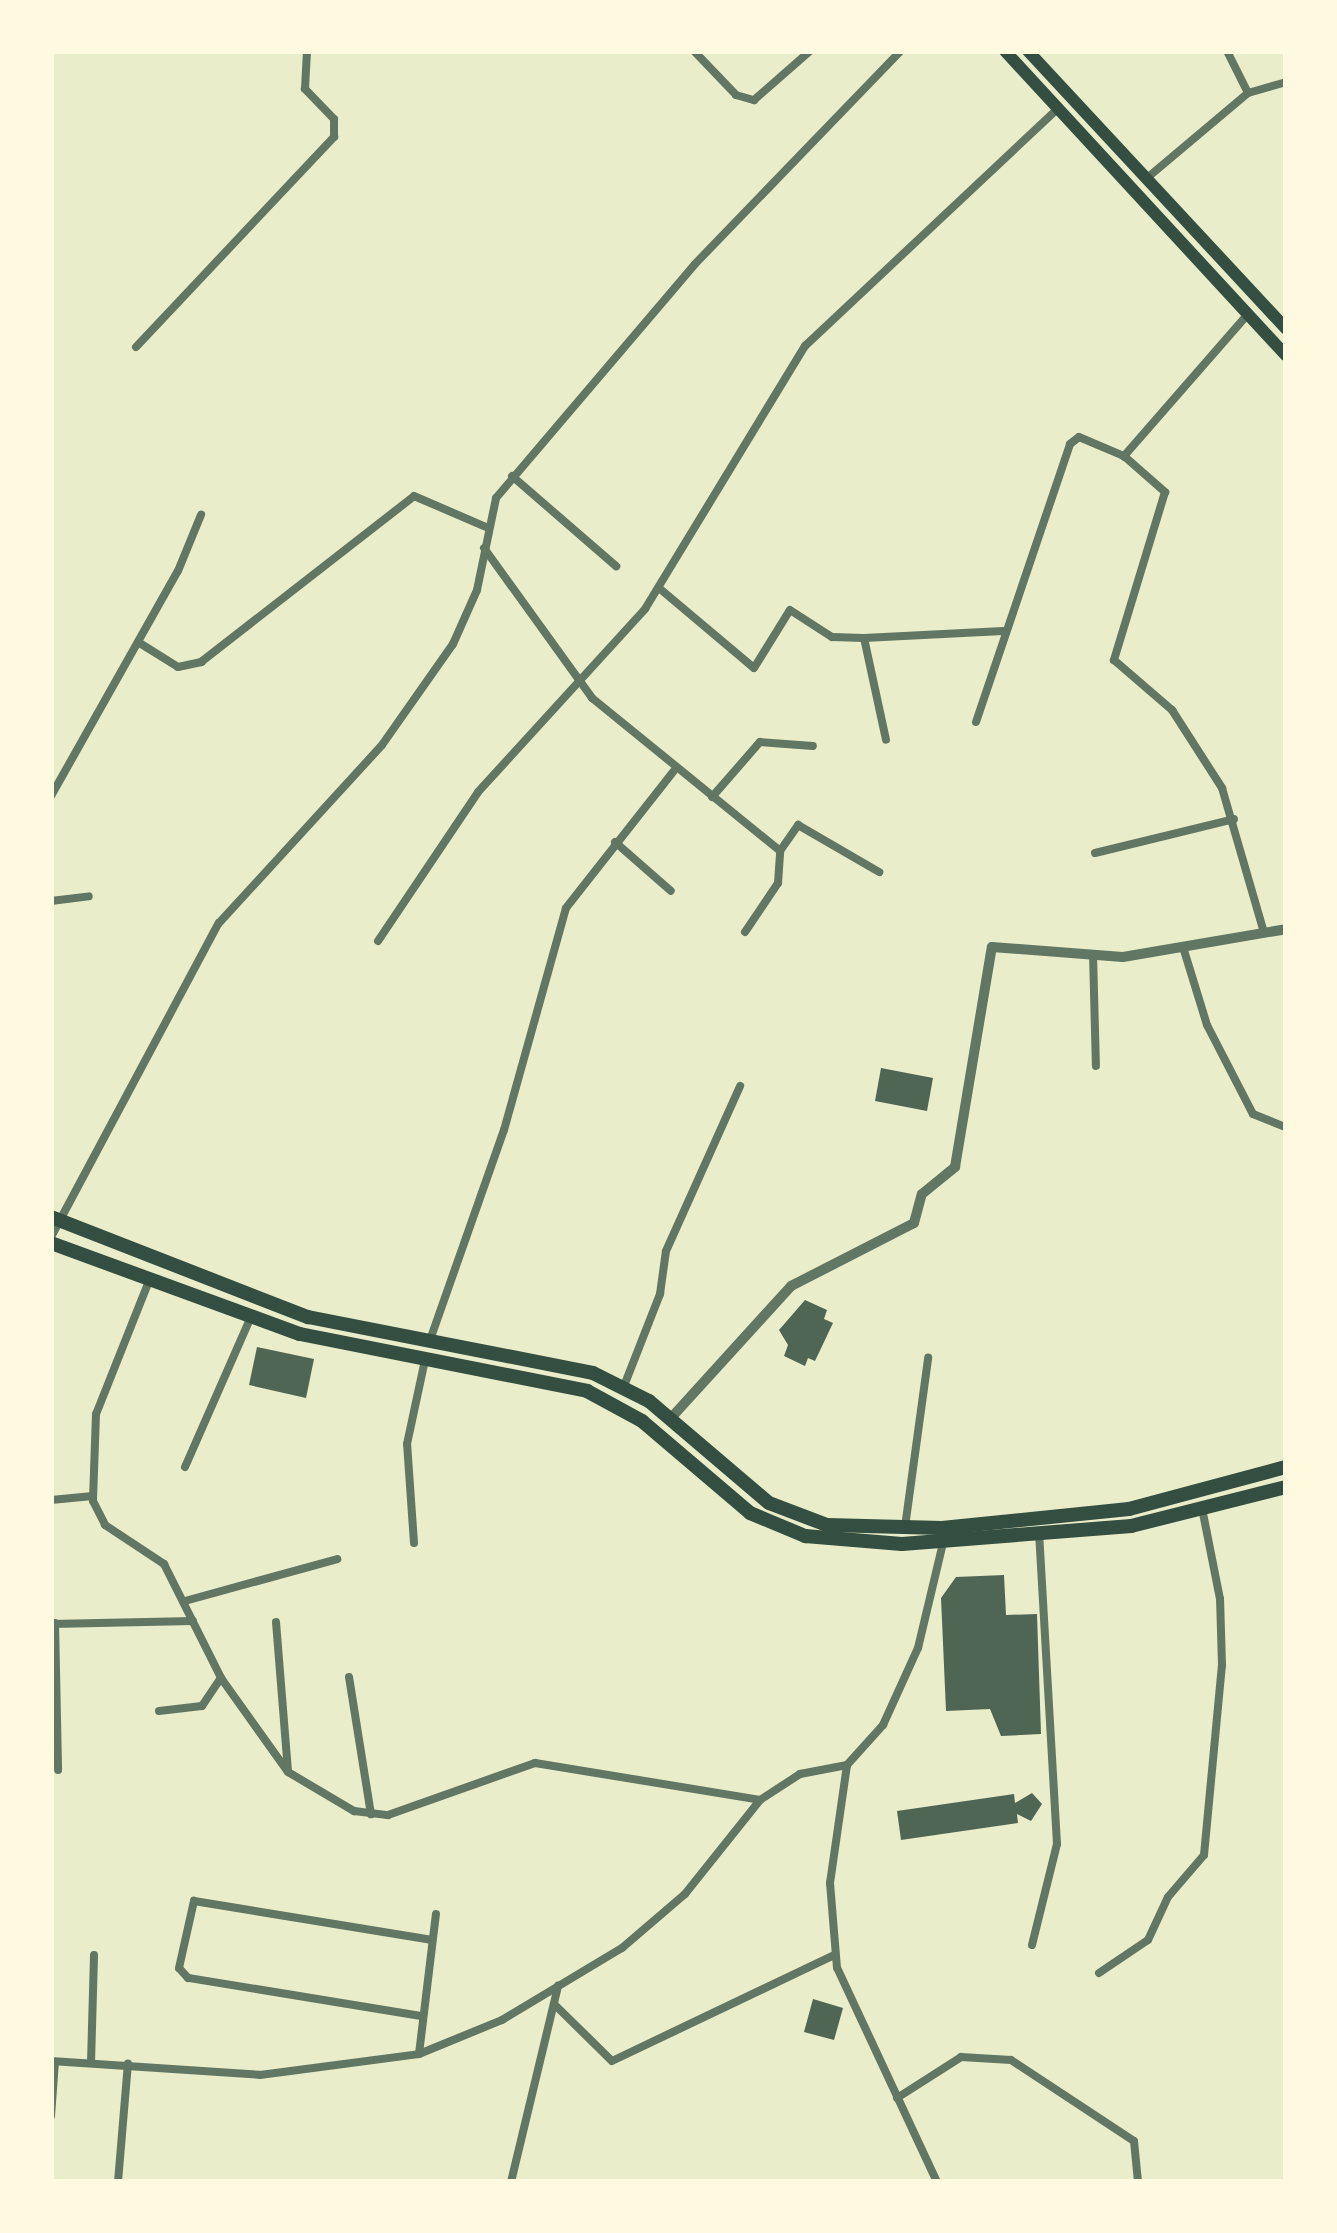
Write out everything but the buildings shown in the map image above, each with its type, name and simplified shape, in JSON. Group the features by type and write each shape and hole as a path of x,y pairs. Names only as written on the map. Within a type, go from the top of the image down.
{"highway":[{"path":"55,1219 291,1312 557,1361 624,1386 671,1418 742,1485 794,1516 904,1529 1129,1509 1230,1487 1286,1467"},
{"path":"51,1240 250,1317 425,1358 553,1379 618,1405 775,1526 838,1543 943,1543 1040,1535 1203,1514 1286,1487"},
{"path":"425,1358 430,1341"},
{"path":"1230,1487 1236,1505"}],"main road":[{"path":"1005,51 1286,355"},
{"path":"1028,51 1286,329"},
{"path":"1222,286 1237,274"}],"street":[{"path":"136,347 334,137 334,118 305,89 307,51"},
{"path":"694,51 736,95 754,100 810,51"},
{"path":"51,1240 55,1219 219,923 382,745 453,644 477,590 486,526 512,476 695,264 901,51"},
{"path":"1227,51 1248,93"},
{"path":"1147,178 1248,93 1286,82"},
{"path":"377,941 478,792 659,588 805,346 1057,109"},
{"path":"1124,456 1248,314"},
{"path":"976,722 1003,631 1072,440 1124,456 1166,492 1114,660 1172,710 1234,819 1263,929"},
{"path":"512,476 616,566"},
{"path":"138,642 178,667 201,662 414,496 486,526"},
{"path":"51,796 138,642 201,515"},
{"path":"484,548 576,680 674,771 780,851"},
{"path":"659,588 754,668 790,610 832,637 1003,631"},
{"path":"864,638 886,740"},
{"path":"712,797 754,745 813,746"},
{"path":"430,1341 504,1130 566,908 674,771"},
{"path":"1095,853 1234,819"},
{"path":"745,932 780,879 780,851 790,831 807,826 879,872"},
{"path":"615,842 670,891"},
{"path":"51,901 89,896"},
{"path":"671,1418 790,1286 914,1223 922,1194 955,1167 992,947 1093,954 1183,947 1263,929 1286,929"},
{"path":"1183,947 1208,1025 1261,1120 1286,1126"},
{"path":"1093,954 1096,1066"},
{"path":"624,1386 660,1294 666,1251 740,1086"},
{"path":"149,1281 96,1414 93,1496 105,1525 164,1564 221,1678 288,1772 346,1808 371,1814 412,1810 479,1777 535,1763 760,1800"},
{"path":"185,1467 250,1317"},
{"path":"413,1543 407,1444 425,1358"},
{"path":"904,1529 928,1358"},
{"path":"51,1500 93,1496"},
{"path":"1099,1973 1148,1940 1168,1897 1204,1856 1222,1664 1220,1599 1203,1514"},
{"path":"1032,1945 1057,1844 1040,1535"},
{"path":"937,2182 834,1955 830,1883 847,1765 883,1725 918,1648 943,1543"},
{"path":"58,1770 53,1623 188,1611 337,1559"},
{"path":"276,1622 288,1772"},
{"path":"159,1711 202,1706 221,1678"},
{"path":"349,1678 371,1814"},
{"path":"51,2116 53,2061 260,2075 418,2054 502,2020 622,1948 685,1894 760,1800 800,1774 847,1765"},
{"path":"422,2016 188,1978 178,1968 194,1900 431,1940"},
{"path":"418,2054 436,1915"},
{"path":"91,2062 94,1955"},
{"path":"554,2004 608,2062 834,1955"},
{"path":"511,2182 558,1985"},
{"path":"897,2098 962,2057 1011,2060 1120,2128 1138,2155 1138,2182"},
{"path":"118,2182 128,2063"}]}
